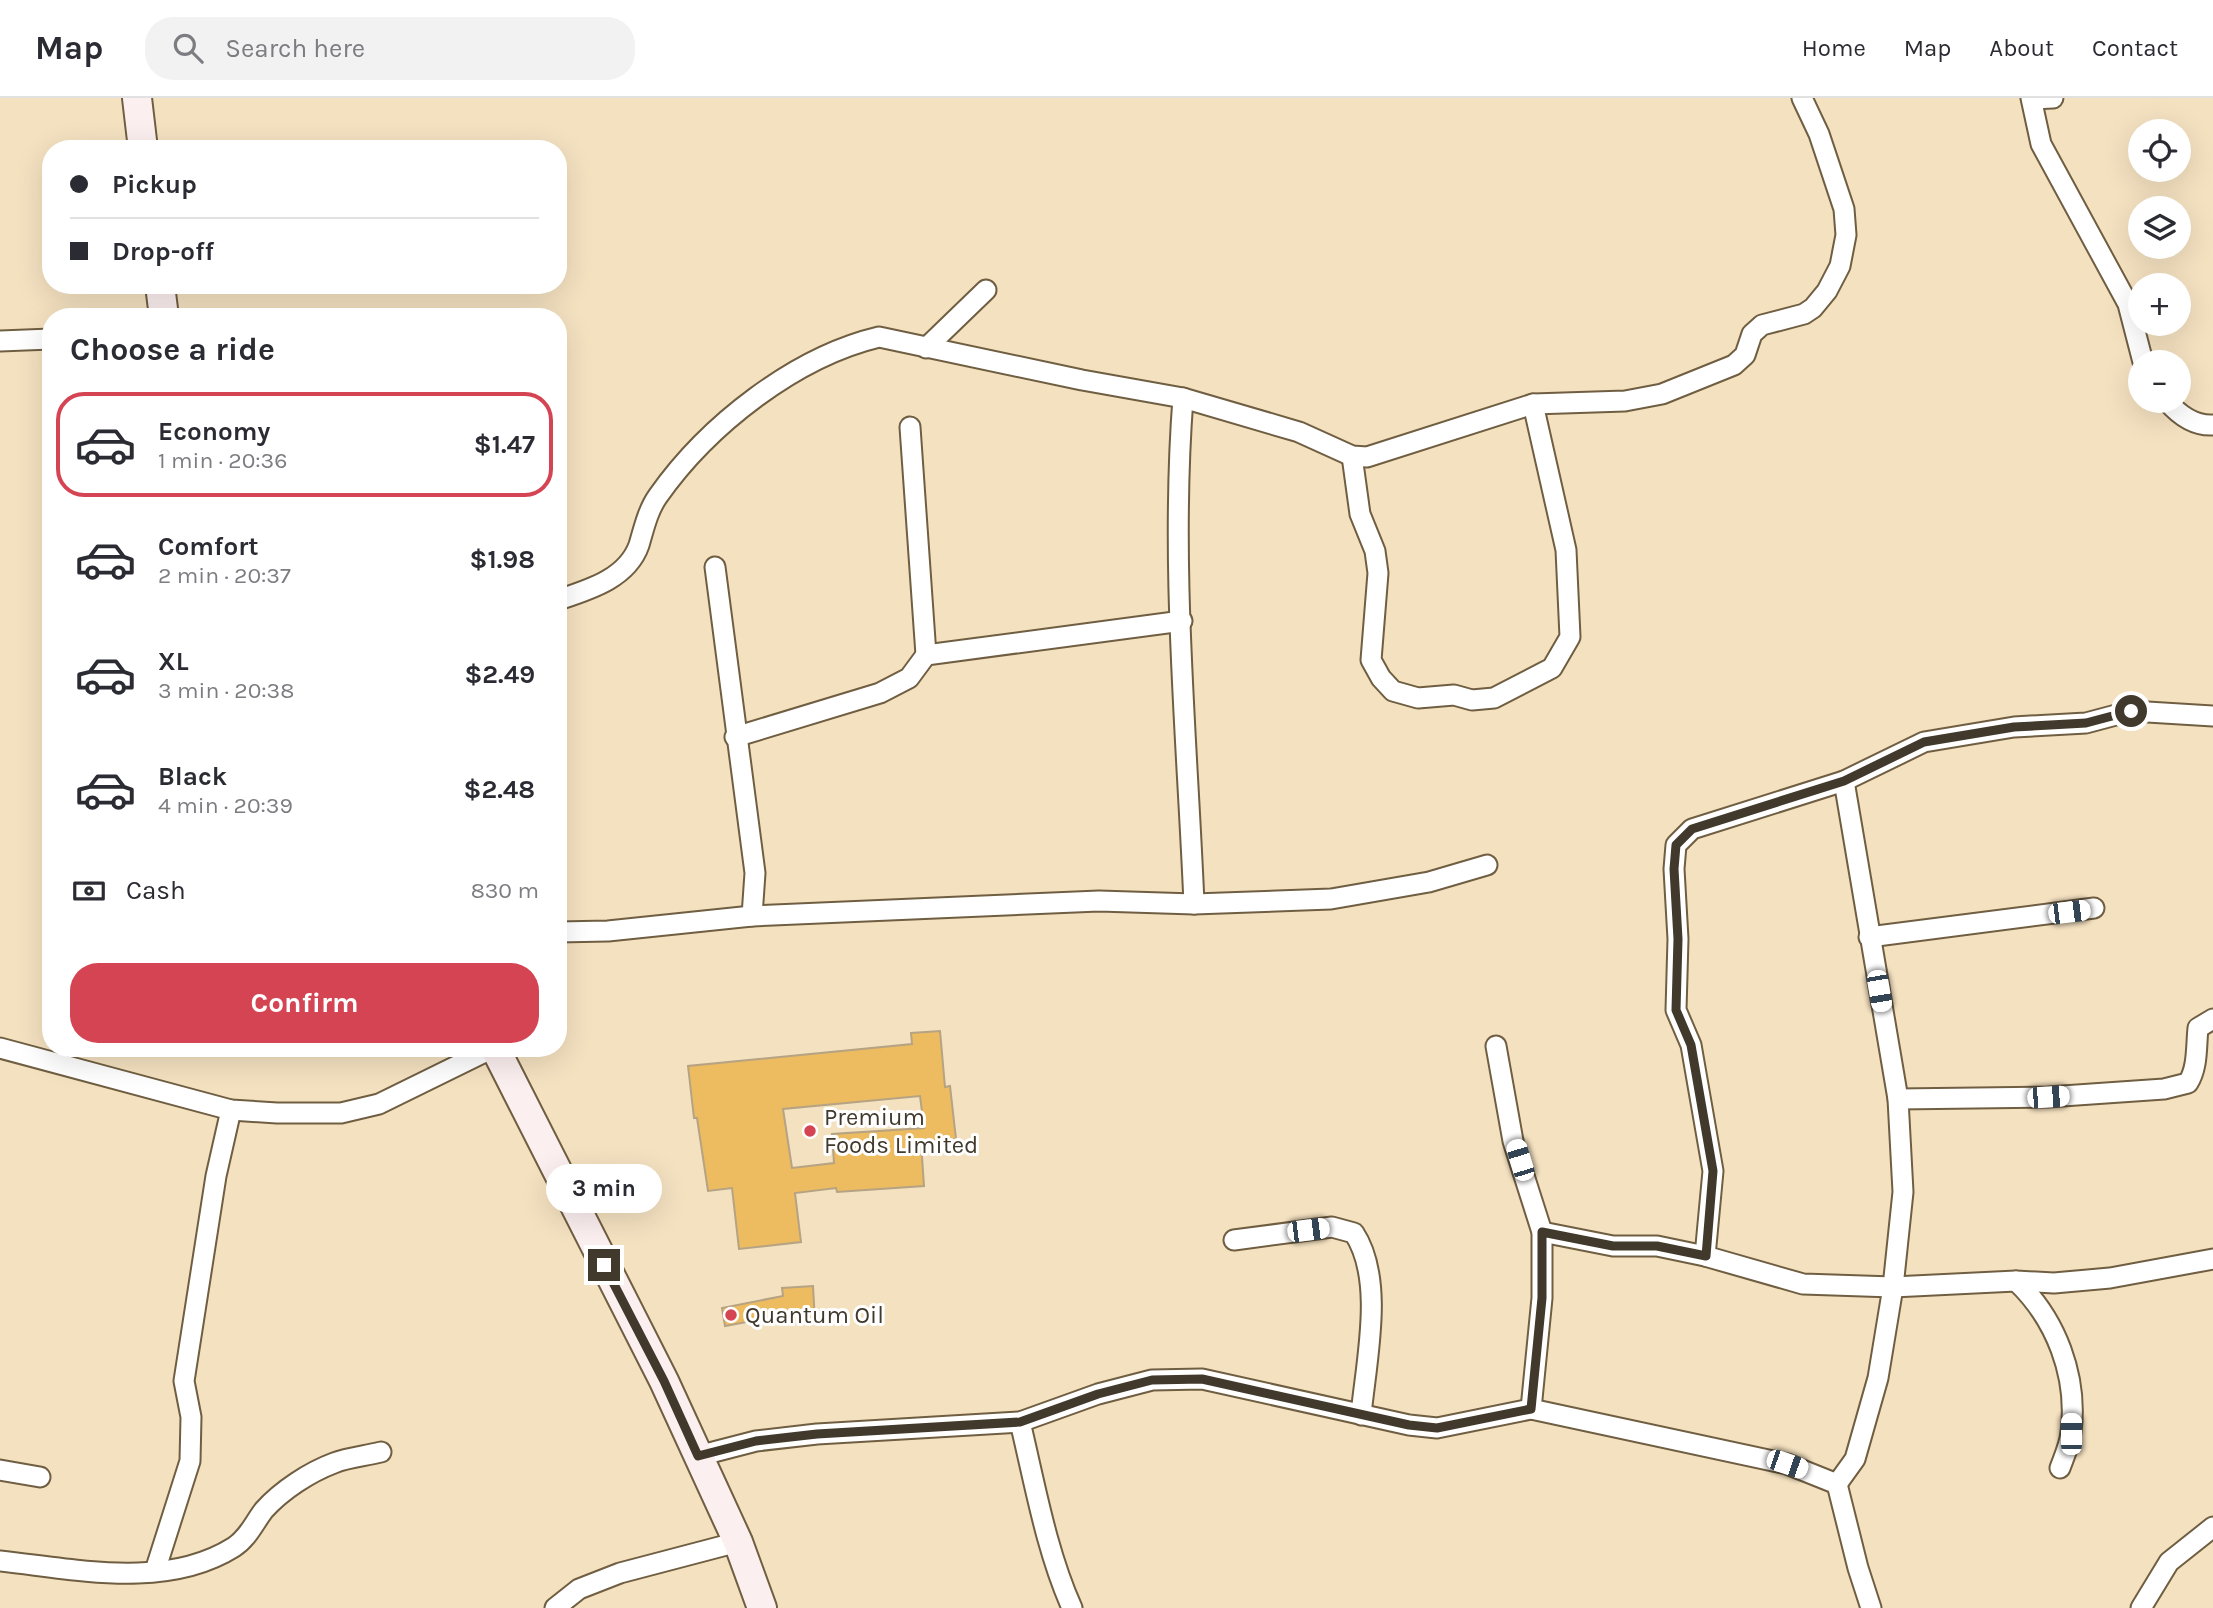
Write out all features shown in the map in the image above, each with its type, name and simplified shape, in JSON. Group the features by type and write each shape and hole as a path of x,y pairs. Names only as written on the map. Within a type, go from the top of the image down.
{"main road":[{"path":"136,98 142,140"},
{"path":"499,1057 664,1381 738,1542 762,1608"}],"street":[{"path":"567,597 610,580 621,569 638,548 643,527 657,497 726,422 775,383 859,342 880,337 1183,398 1299,432 1352,456 1367,457 1533,404 1625,401 1662,394 1734,365 1745,355 1752,334 1762,325 1804,314 1813,308 1827,291 1840,265 1846,235 1840,197 1819,134 1802,98"},
{"path":"2053,98 2032,99 2041,144 2129,304 2140,350"},
{"path":"926,348 986,290"},
{"path":"0,341 42,339"},
{"path":"1183,398 1179,453 1182,621 1194,904"},
{"path":"1352,456 1360,514 1375,551 1378,573 1371,660 1381,678 1393,691 1418,698 1454,695 1472,700 1494,698 1552,668 1570,637 1566,550 1533,404"},
{"path":"2181,413 2201,426 2213,425"},
{"path":"735,737 880,693 909,678 926,655 910,427"},
{"path":"715,567 735,737 755,873 752,916"},
{"path":"926,655 1182,621"},
{"path":"1706,1256 1713,1171 1691,1045 1676,1010 1676,845 1692,829 1844,781 1924,742 2014,727 2086,723 2131,711 2213,716"},
{"path":"1844,781 1898,1099 1903,1192 1893,1287 1878,1378 1855,1459 1837,1484 1871,1608"},
{"path":"567,932 608,931 752,916 1099,901 1194,904 1331,899 1429,882 1487,865"},
{"path":"1869,937 2094,908"},
{"path":"1898,1099 2048,1097 2164,1089 2188,1083 2196,1070 2198,1028 2213,1019"},
{"path":"1496,1046 1513,1141 1542,1232 1542,1298 1531,1409"},
{"path":"0,1048 231,1110 341,1113 379,1104 476,1057"},
{"path":"155,1571 190,1461 191,1417 184,1381 185,1368 216,1176 231,1110"},
{"path":"1234,1240 1332,1227 1354,1233 1367,1260 1371,1303 1361,1415"},
{"path":"1542,1232 1613,1246 1657,1246 1706,1256 1802,1284 1893,1287 2016,1281 2054,1283 2110,1278 2213,1259"},
{"path":"2016,1281 2044,1312 2061,1346 2071,1396 2071,1434 2060,1468"},
{"path":"698,1456 756,1441 817,1434 1020,1422 1098,1394 1152,1380 1202,1379 1289,1396 1361,1415 1437,1428 1531,1409 1787,1464 1837,1484"},
{"path":"1020,1422 1062,1586 1072,1608"},
{"path":"0,1561 120,1573 192,1566 211,1560 237,1545 264,1510 286,1491 336,1462 381,1452"},
{"path":"0,1470 40,1477"},
{"path":"2141,1608 2169,1562 2213,1527"},
{"path":"555,1608 579,1589 620,1573 738,1542"}],"building":[{"path":"940,1031 945,1087 950,1086 956,1139 921,1142 924,1186 837,1192 836,1188 795,1193 801,1242 739,1249 732,1188 708,1191 697,1118 694,1118 688,1066 912,1044 911,1033","holes":["920,1096 924,1128 832,1134 834,1163 792,1168 783,1109"]},
{"path":"813,1286 815,1322 785,1324 784,1315 725,1326 722,1308 783,1296 782,1288"}],"place":[{"name":"Premium Foods Limited","path":"810,1131"},
{"name":"Quantum Oil","path":"731,1315"}],"route":[{"path":"604,1265 664,1381 698,1456 756,1441 817,1434 913,1426 1020,1422 1069,1407 1098,1394 1152,1380 1202,1379 1289,1396 1361,1415 1437,1428 1531,1409 1542,1298 1542,1232 1613,1246 1657,1246 1706,1256 1713,1171 1691,1045 1676,1010 1676,845 1692,829 1766,808 1844,781 1924,742 2014,727 2086,723 2131,711"}]}
